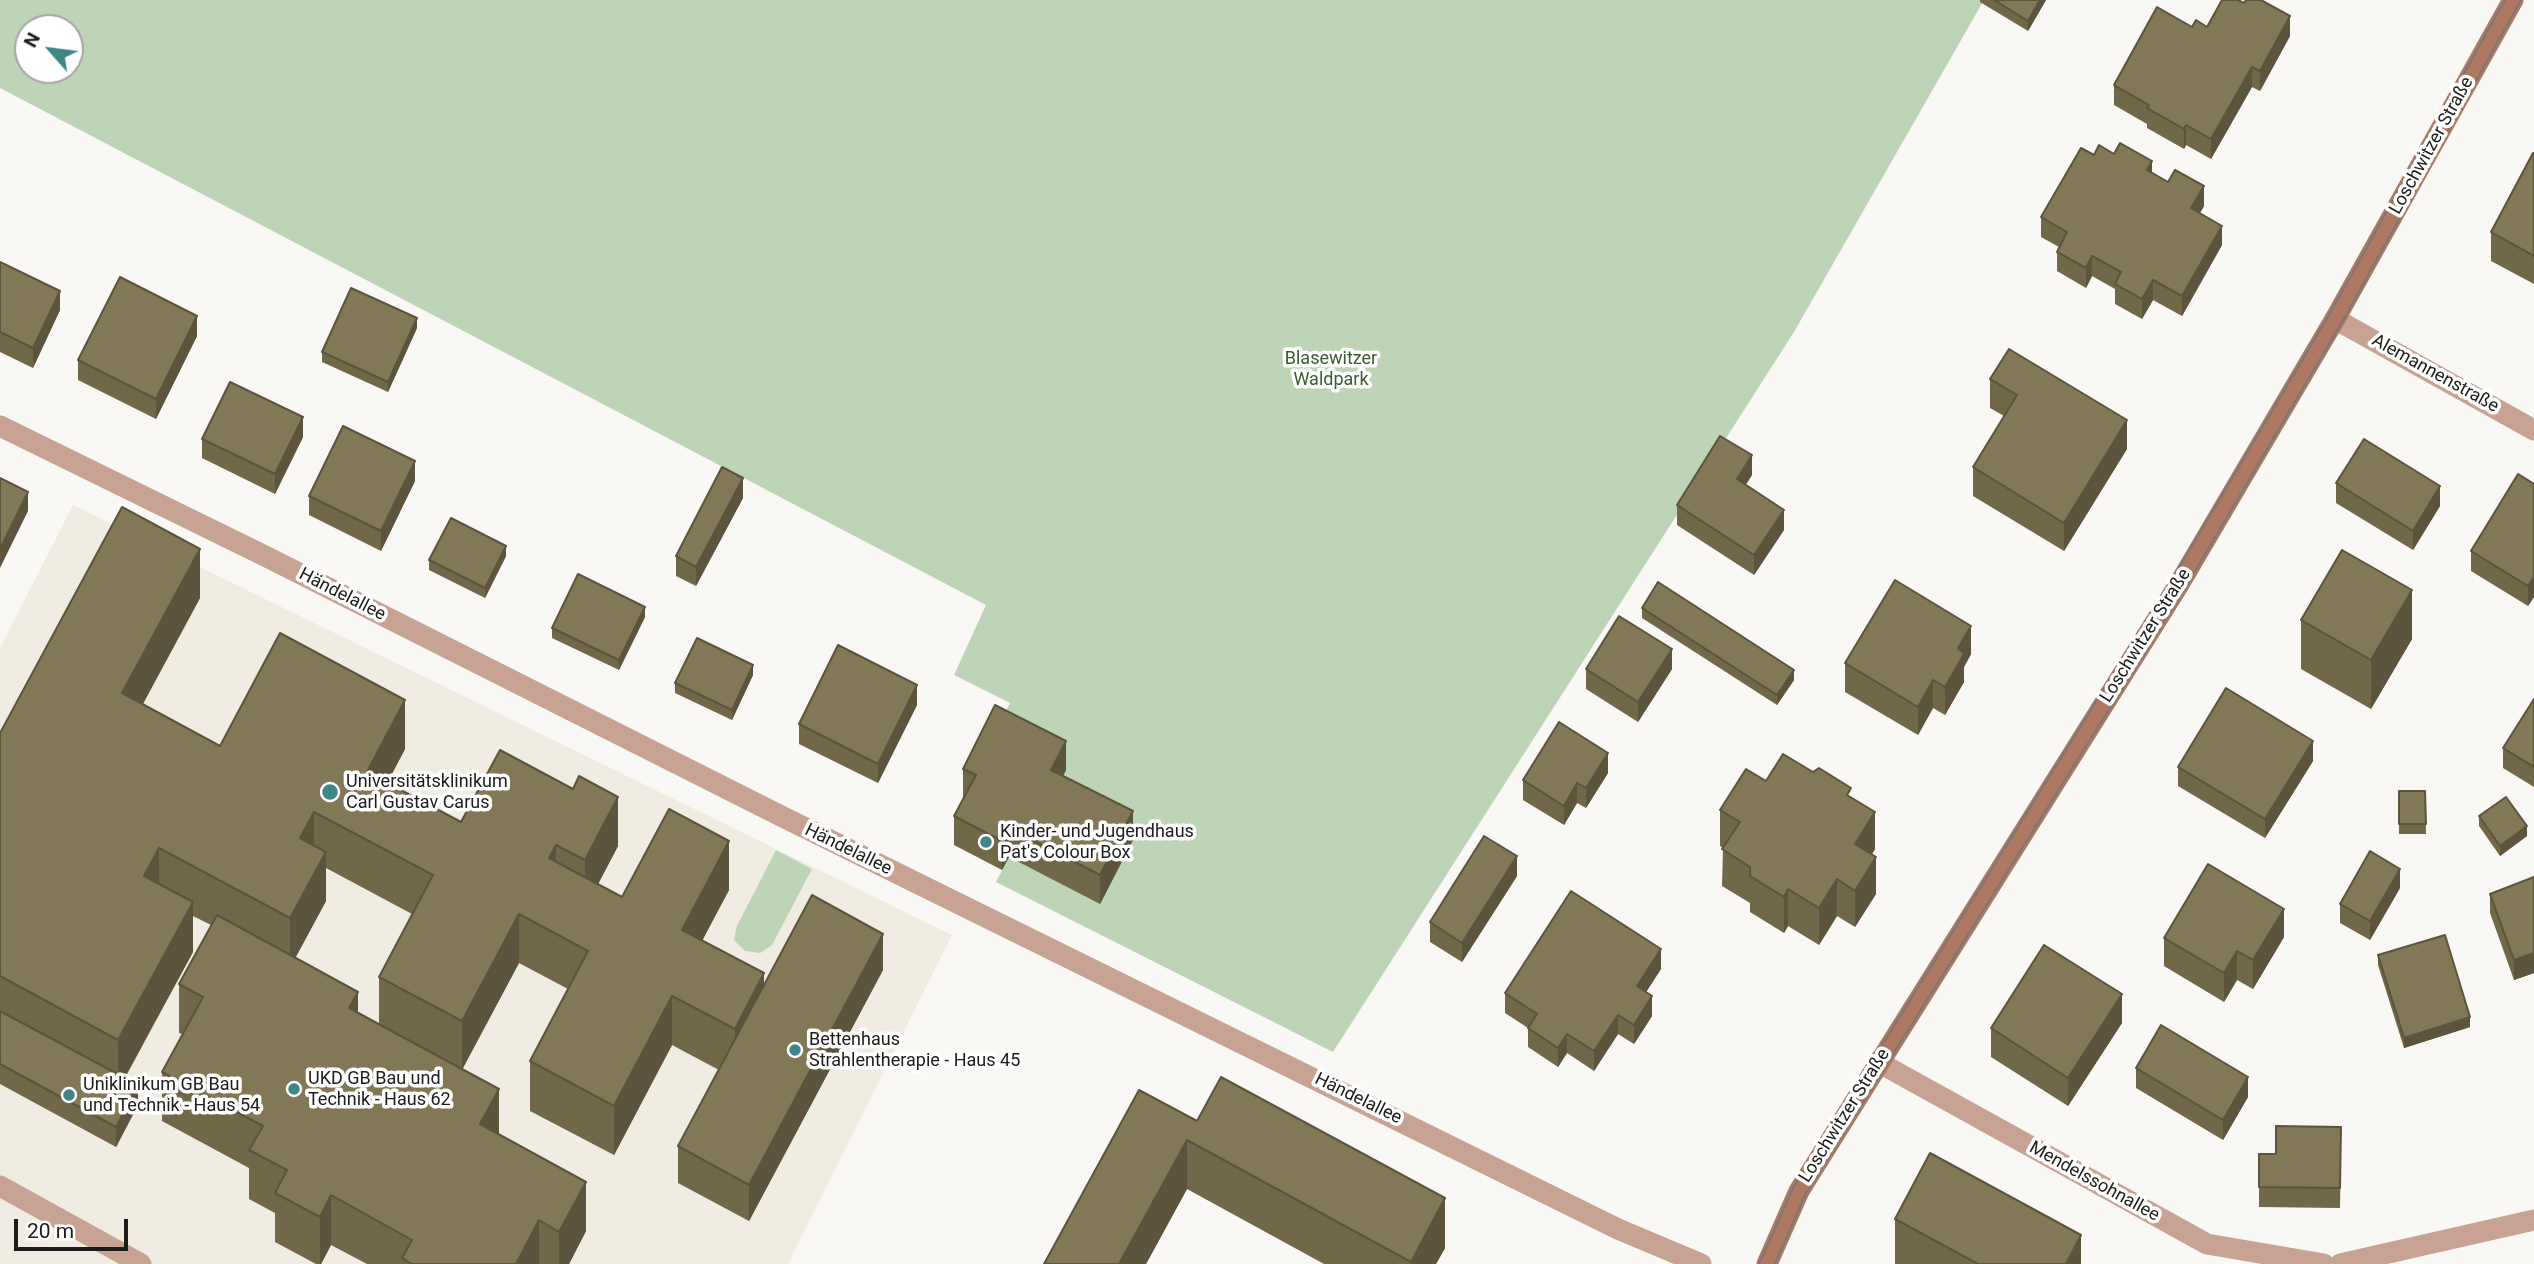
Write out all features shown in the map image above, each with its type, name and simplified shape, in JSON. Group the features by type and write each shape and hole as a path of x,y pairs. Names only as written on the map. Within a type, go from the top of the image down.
{"street":[{"name":"Loschwitzer Straße","path":"1768,1264 1799,1191 2178,586 2335,319 2513,0"},
{"name":"Alemannenstraße","path":"2335,319 2534,430"},
{"name":"Händelallee","path":"0,426 265,556 781,817 1618,1229 1701,1264"},
{"name":"Mendelssohnallee","path":"1878,1062 2207,1244 2324,1264"},
{"path":"0,1186 141,1264"},
{"path":"2340,1264 2534,1220"}],"shaded area":[{"name":"Universitätsklinikum Carl Gustav Carus","path":"73,505 952,935 788,1264 0,1264 0,648"}],"green space":[{"name":"Blasewitzer Waldpark","path":"0,0 1984,0 1794,332 1333,1052 996,882 1009,857 1100,903 995,733 1010,703 954,675 986,605 0,88"},
{"path":"776,850 812,869 772,945 760,953 745,951 734,940 737,926"}],"building":[{"path":"1994,0 2040,0 2028,21"},
{"path":"2222,0 2238,0 2244,3 2246,0 2261,0 2290,16 2260,71 2252,67 2211,139 2186,125 2184,129 2114,85 2157,7 2192,27 2196,20 2207,27"},
{"path":"2120,143 2152,161 2147,170 2168,182 2175,170 2204,186 2191,208 2222,226 2182,296 2153,280 2142,299 2115,284 2121,272 2092,256 2086,268 2057,252 2067,232 2041,217 2081,148 2094,155 2099,145 2114,154"},
{"path":"2534,154 2534,256 2491,232"},
{"path":"0,262 60,291 33,348 0,332"},
{"path":"120,277 197,316 156,399 78,360"},
{"path":"351,288 417,318 388,382 322,352"},
{"path":"2009,349 2127,420 2064,523 1973,467 2017,395 1990,379"},
{"path":"230,382 303,417 275,474 202,439"},
{"path":"343,426 415,461 381,531 309,496"},
{"path":"1720,436 1752,455 1737,479 1784,510 1754,555 1677,505"},
{"path":"2364,439 2440,486 2413,531 2336,483"},
{"path":"722,467 743,478 696,567 676,556"},
{"path":"2518,474 2534,484 2534,577 2528,586 2471,551"},
{"path":"0,478 28,492 0,549"},
{"path":"122,507 200,549 122,693 220,746 280,633 405,700 367,772 461,822 500,750 573,789 579,776 618,797 585,860 556,845 549,858 622,897 669,809 729,841 682,930 764,973 735,1029 672,996 614,1106 530,1061 588,951 519,914 462,1021 379,977 433,875 314,812 300,838 326,852 290,918 159,848 144,876 193,902 118,1040 0,976 0,733"},
{"path":"451,518 506,546 485,588 429,560"},
{"path":"2342,550 2412,590 2371,660 2301,620"},
{"path":"578,574 645,607 619,660 552,628"},
{"path":"1895,580 1971,626 1958,648 1964,654 1945,687 1933,680 1918,707 1845,663"},
{"path":"1658,582 1794,670 1777,695 1642,608"},
{"path":"1619,616 1672,649 1638,702 1586,669"},
{"path":"697,638 753,665 732,710 675,683"},
{"path":"838,645 917,685 878,764 799,724"},
{"path":"2226,688 2313,741 2265,819 2178,767"},
{"path":"2534,699 2534,767 2503,748"},
{"path":"995,705 1066,741 1051,770 1133,811 1100,875 1009,828 1002,841 954,816 976,775 963,769"},
{"path":"1559,722 1608,753 1586,788 1577,783 1564,806 1523,780"},
{"path":"1783,754 1813,772 1819,768 1851,788 1847,795 1875,812 1855,844 1876,857 1855,891 1837,879 1819,908 1788,889 1784,897 1750,876 1750,867 1722,849 1740,822 1720,810 1746,769 1766,781"},
{"path":"2399,791 2425,791 2426,824 2399,824"},
{"path":"2506,797 2527,826 2500,846 2479,816"},
{"path":"1484,836 1517,856 1462,943 1430,922"},
{"path":"2370,851 2400,869 2370,921 2340,904"},
{"path":"2208,864 2284,909 2253,960 2237,951 2224,973 2164,938"},
{"path":"2534,877 2534,953 2514,960 2490,894"},
{"path":"1571,891 1661,949 1637,986 1652,996 1634,1025 1618,1015 1594,1051 1567,1034 1558,1048 1528,1028 1537,1014 1505,993"},
{"name":"Bettenhaus Strahlentherapie - Haus 45","path":"812,895 883,934 749,1185 678,1146"},
{"name":"UKD GB Bau und Technik - Haus 62","path":"217,915 358,992 349,1008 499,1089 480,1124 586,1182 559,1232 539,1220 516,1264 412,1264 402,1258 412,1240 331,1195 320,1217 275,1193 287,1170 249,1150 263,1126 162,1072 203,997 179,984"},
{"path":"2445,935 2470,1017 2404,1038 2378,955"},
{"path":"2044,945 2122,994 2068,1078 1991,1028"},
{"name":"Uniklinikum GB Bau und Technik - Haus 54","path":"0,1011 138,1085 116,1127 0,1064"},
{"path":"2161,1025 2248,1077 2223,1120 2136,1068"},
{"path":"1221,1077 1445,1198 1411,1262 1187,1140 1119,1264 1044,1264 1139,1090 1197,1121"},
{"path":"2276,1126 2341,1127 2340,1188 2259,1187 2259,1154 2276,1154"},
{"path":"1930,1153 2081,1235 2066,1264 1978,1264 1895,1219"}],"tram line":[{"path":"1759,1264 1793,1188 2170,583 2329,315 2505,0"},
{"path":"1775,1264 1806,1193 2184,590 2342,322 2521,0"}],"place":[{"name":"Universitätsklinikum Carl Gustav Carus","path":"330,792"},
{"name":"Kinder- und Jugendhaus Pat's Colour Box","path":"986,842"},
{"name":"Bettenhaus Strahlentherapie - Haus 45","path":"795,1050"},
{"name":"UKD GB Bau und Technik - Haus 62","path":"294,1089"},
{"name":"Uniklinikum GB Bau und Technik - Haus 54","path":"69,1095"}]}
